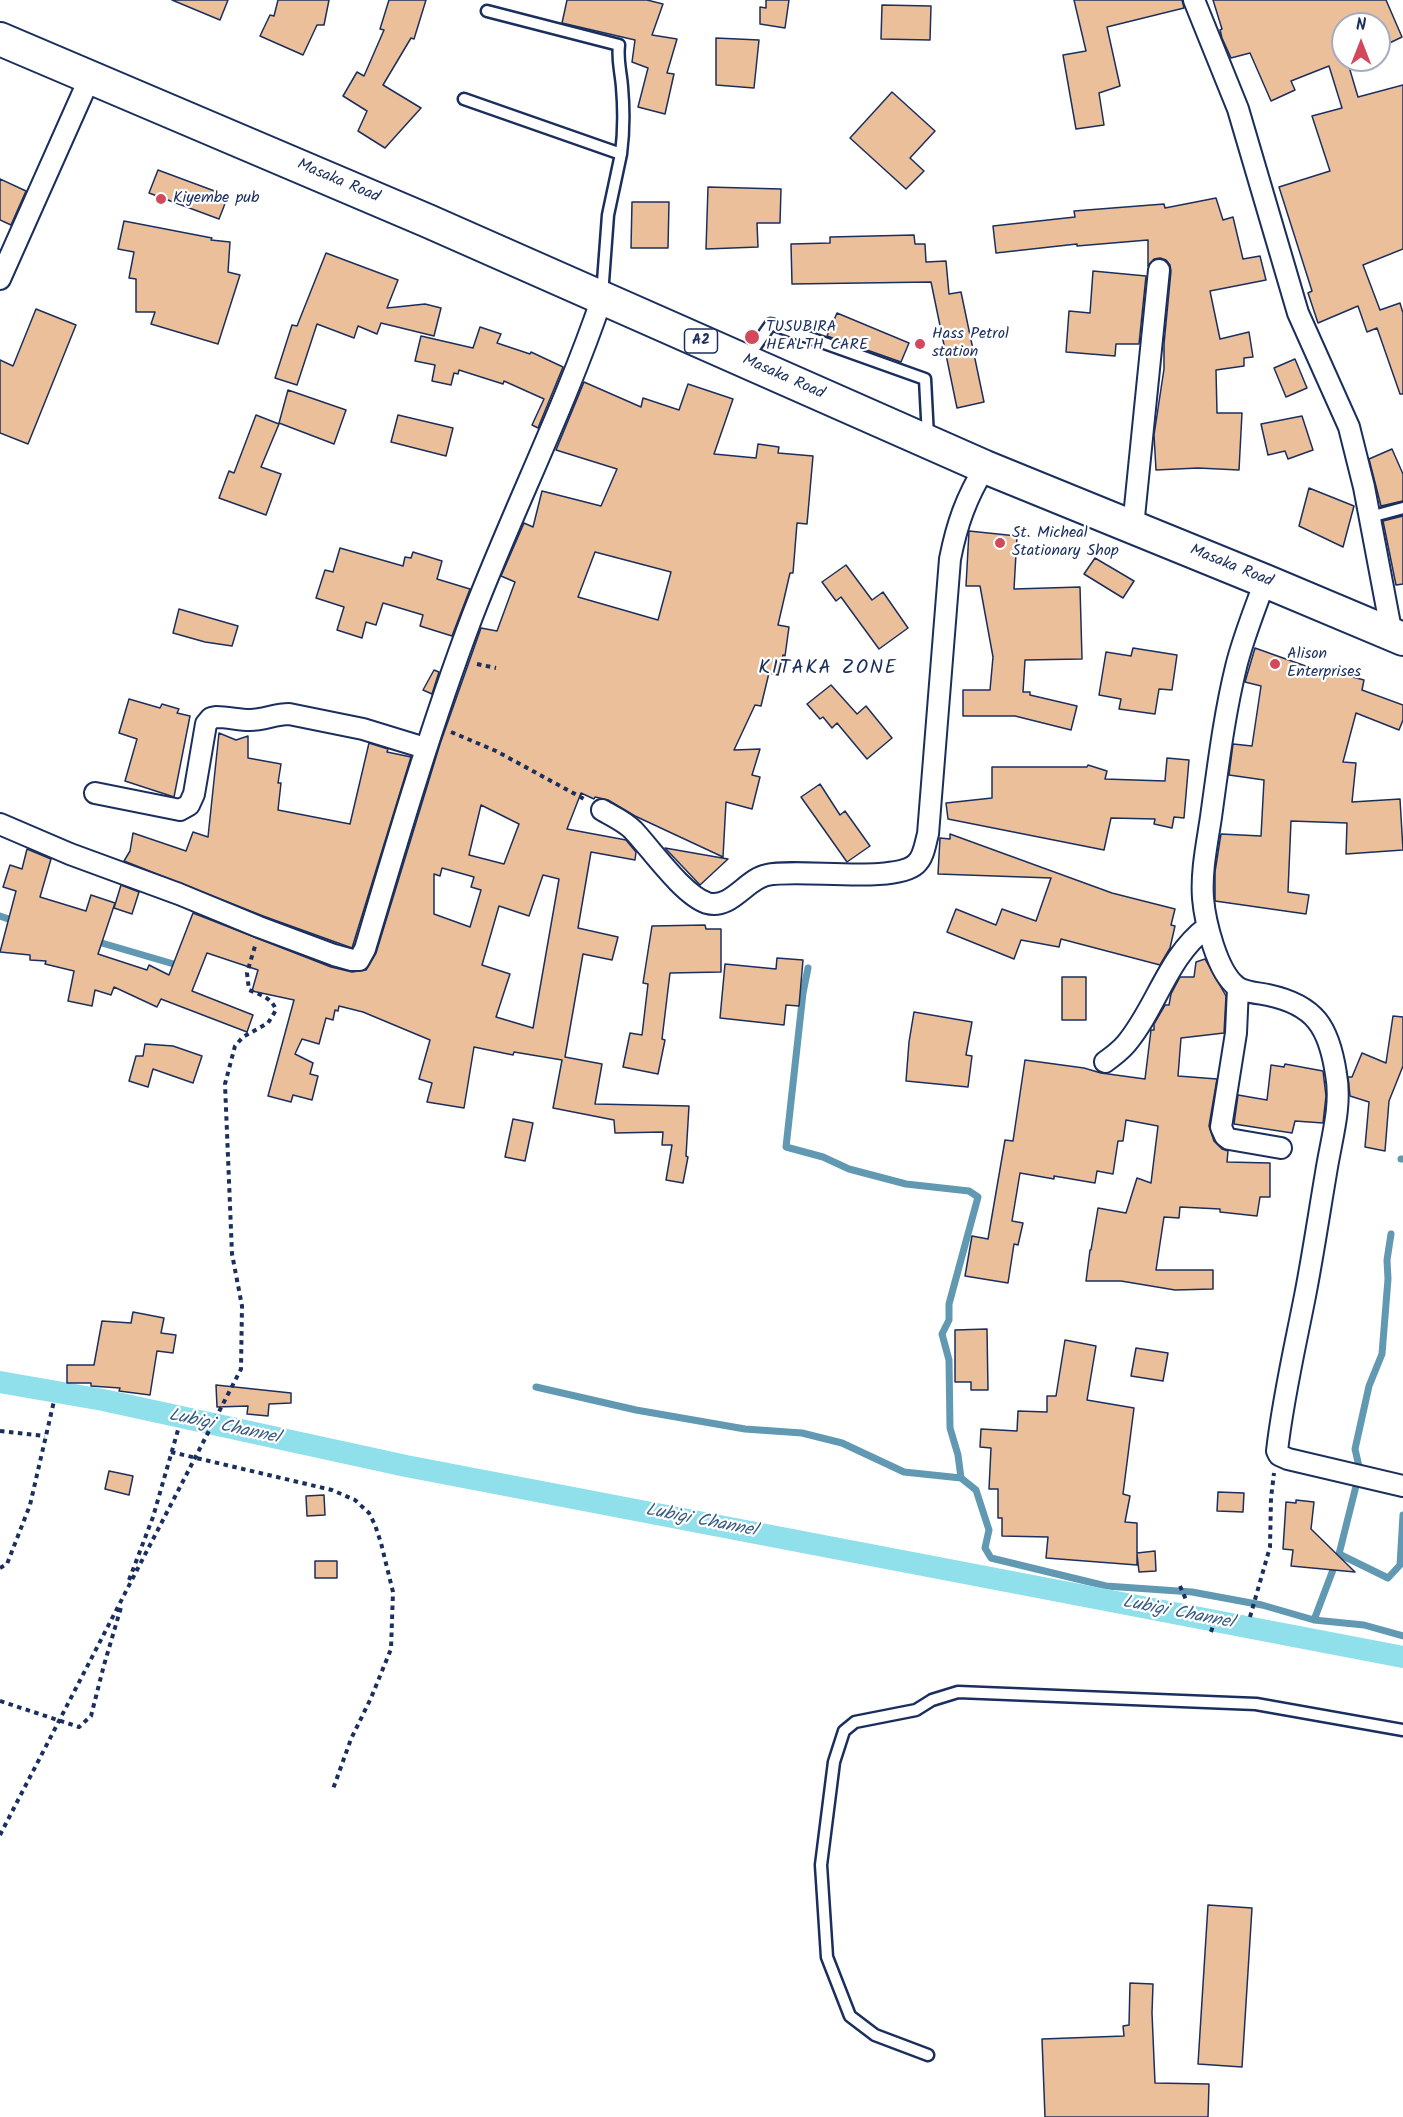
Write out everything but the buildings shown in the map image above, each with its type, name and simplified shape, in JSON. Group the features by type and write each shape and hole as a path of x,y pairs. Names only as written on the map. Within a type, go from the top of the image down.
{"main road":[{"name":"Masaka Road","path":"0,39 428,221 985,467 1265,580 1398,637"}],"street":[{"path":"1194,0 1238,110 1298,313 1349,427 1398,637"},
{"path":"0,279 90,77"},
{"path":"1133,527 1159,270"},
{"path":"0,824 70,854 179,894 259,927 345,959 359,960 425,748 473,616 585,350 602,298"},
{"path":"602,810 633,830 661,864 690,892 707,903 724,902 754,879 765,875 885,873 908,869 919,861 928,834 950,559 956,526 970,490 985,467"},
{"path":"1265,580 1236,665 1226,720 1204,864 1203,896 1207,927 1219,960 1230,980 1238,988 1300,1005 1313,1014 1324,1032 1332,1056 1339,1092 1306,1293 1281,1412 1277,1451 1288,1459 1403,1486"},
{"path":"95,792 180,810 189,805 194,794 206,724 211,718 216,717 250,720 289,714 363,729 425,748"},
{"path":"1105,1062 1125,1046 1145,1017 1177,957 1193,938 1207,927"},
{"path":"1238,988 1236,1033 1221,1127 1225,1136 1230,1140 1281,1148"}],"lane":[{"path":"487,11 619,45 617,60 621,72 625,121 621,154 608,214 602,298"},
{"path":"464,99 621,154"},
{"path":"745,360 771,324 925,380 928,442"},
{"path":"1370,517 1403,508"},
{"path":"928,2055 875,2035 850,2016 827,1957 821,1865 834,1762 844,1731 855,1722 916,1710 932,1700 958,1692 1256,1704 1403,1730"}],"path":[{"path":"434,724 496,751 602,810"},
{"path":"0,1834 241,1369 242,1306 232,1254 225,1084 235,1046 243,1037 268,1023 276,1010 274,1003 265,996 249,990 247,983 247,973 259,927"},
{"path":"0,1568 7,1564 30,1505 54,1401"},
{"path":"0,1701 79,1727 91,1716 126,1588 153,1518 178,1430"},
{"path":"0,1431 45,1437"},
{"path":"1250,1617 1270,1547 1271,1498 1277,1451"},
{"path":"171,1452 332,1491 355,1500 369,1513 375,1525 393,1592 391,1649 351,1739 333,1789"},
{"path":"1180,1586 1186,1602"},
{"path":"1211,1632 1216,1617"}],"waterway":[{"path":"0,916 17,922"},
{"path":"95,941 177,965"},
{"path":"808,968 803,993 786,1147 823,1157 849,1169 906,1184 969,1191 978,1197 949,1304 949,1320 942,1334 949,1360 950,1428 958,1455 961,1478"},
{"path":"1360,1471 1355,1449 1369,1386 1382,1354 1388,1279 1387,1260 1391,1234"},
{"name":"Lubigi Channel","path":"0,1382 103,1400 406,1466 1403,1657"},
{"path":"536,1387 636,1410 745,1429 802,1433 842,1443 904,1472 961,1478 976,1490 989,1530 985,1548 991,1558 1106,1586 1192,1592 1262,1605 1314,1620 1364,1625 1403,1636"},
{"path":"1314,1620 1339,1554 1358,1478"},
{"path":"1339,1554 1388,1578 1400,1565 1403,1515"}],"place":[{"name":"Kiyembe pub","path":"161,199"},
{"name":"TUSUBIRA HEALTH CARE","path":"752,337"},
{"name":"Hass Petrol station","path":"920,344"},
{"name":"St. Micheal Stationary Shop","path":"1000,543"},
{"name":"Alison Enterprises","path":"1275,664"}],"district":[{"name":"KITAKA ZONE","path":"828,670"}]}
